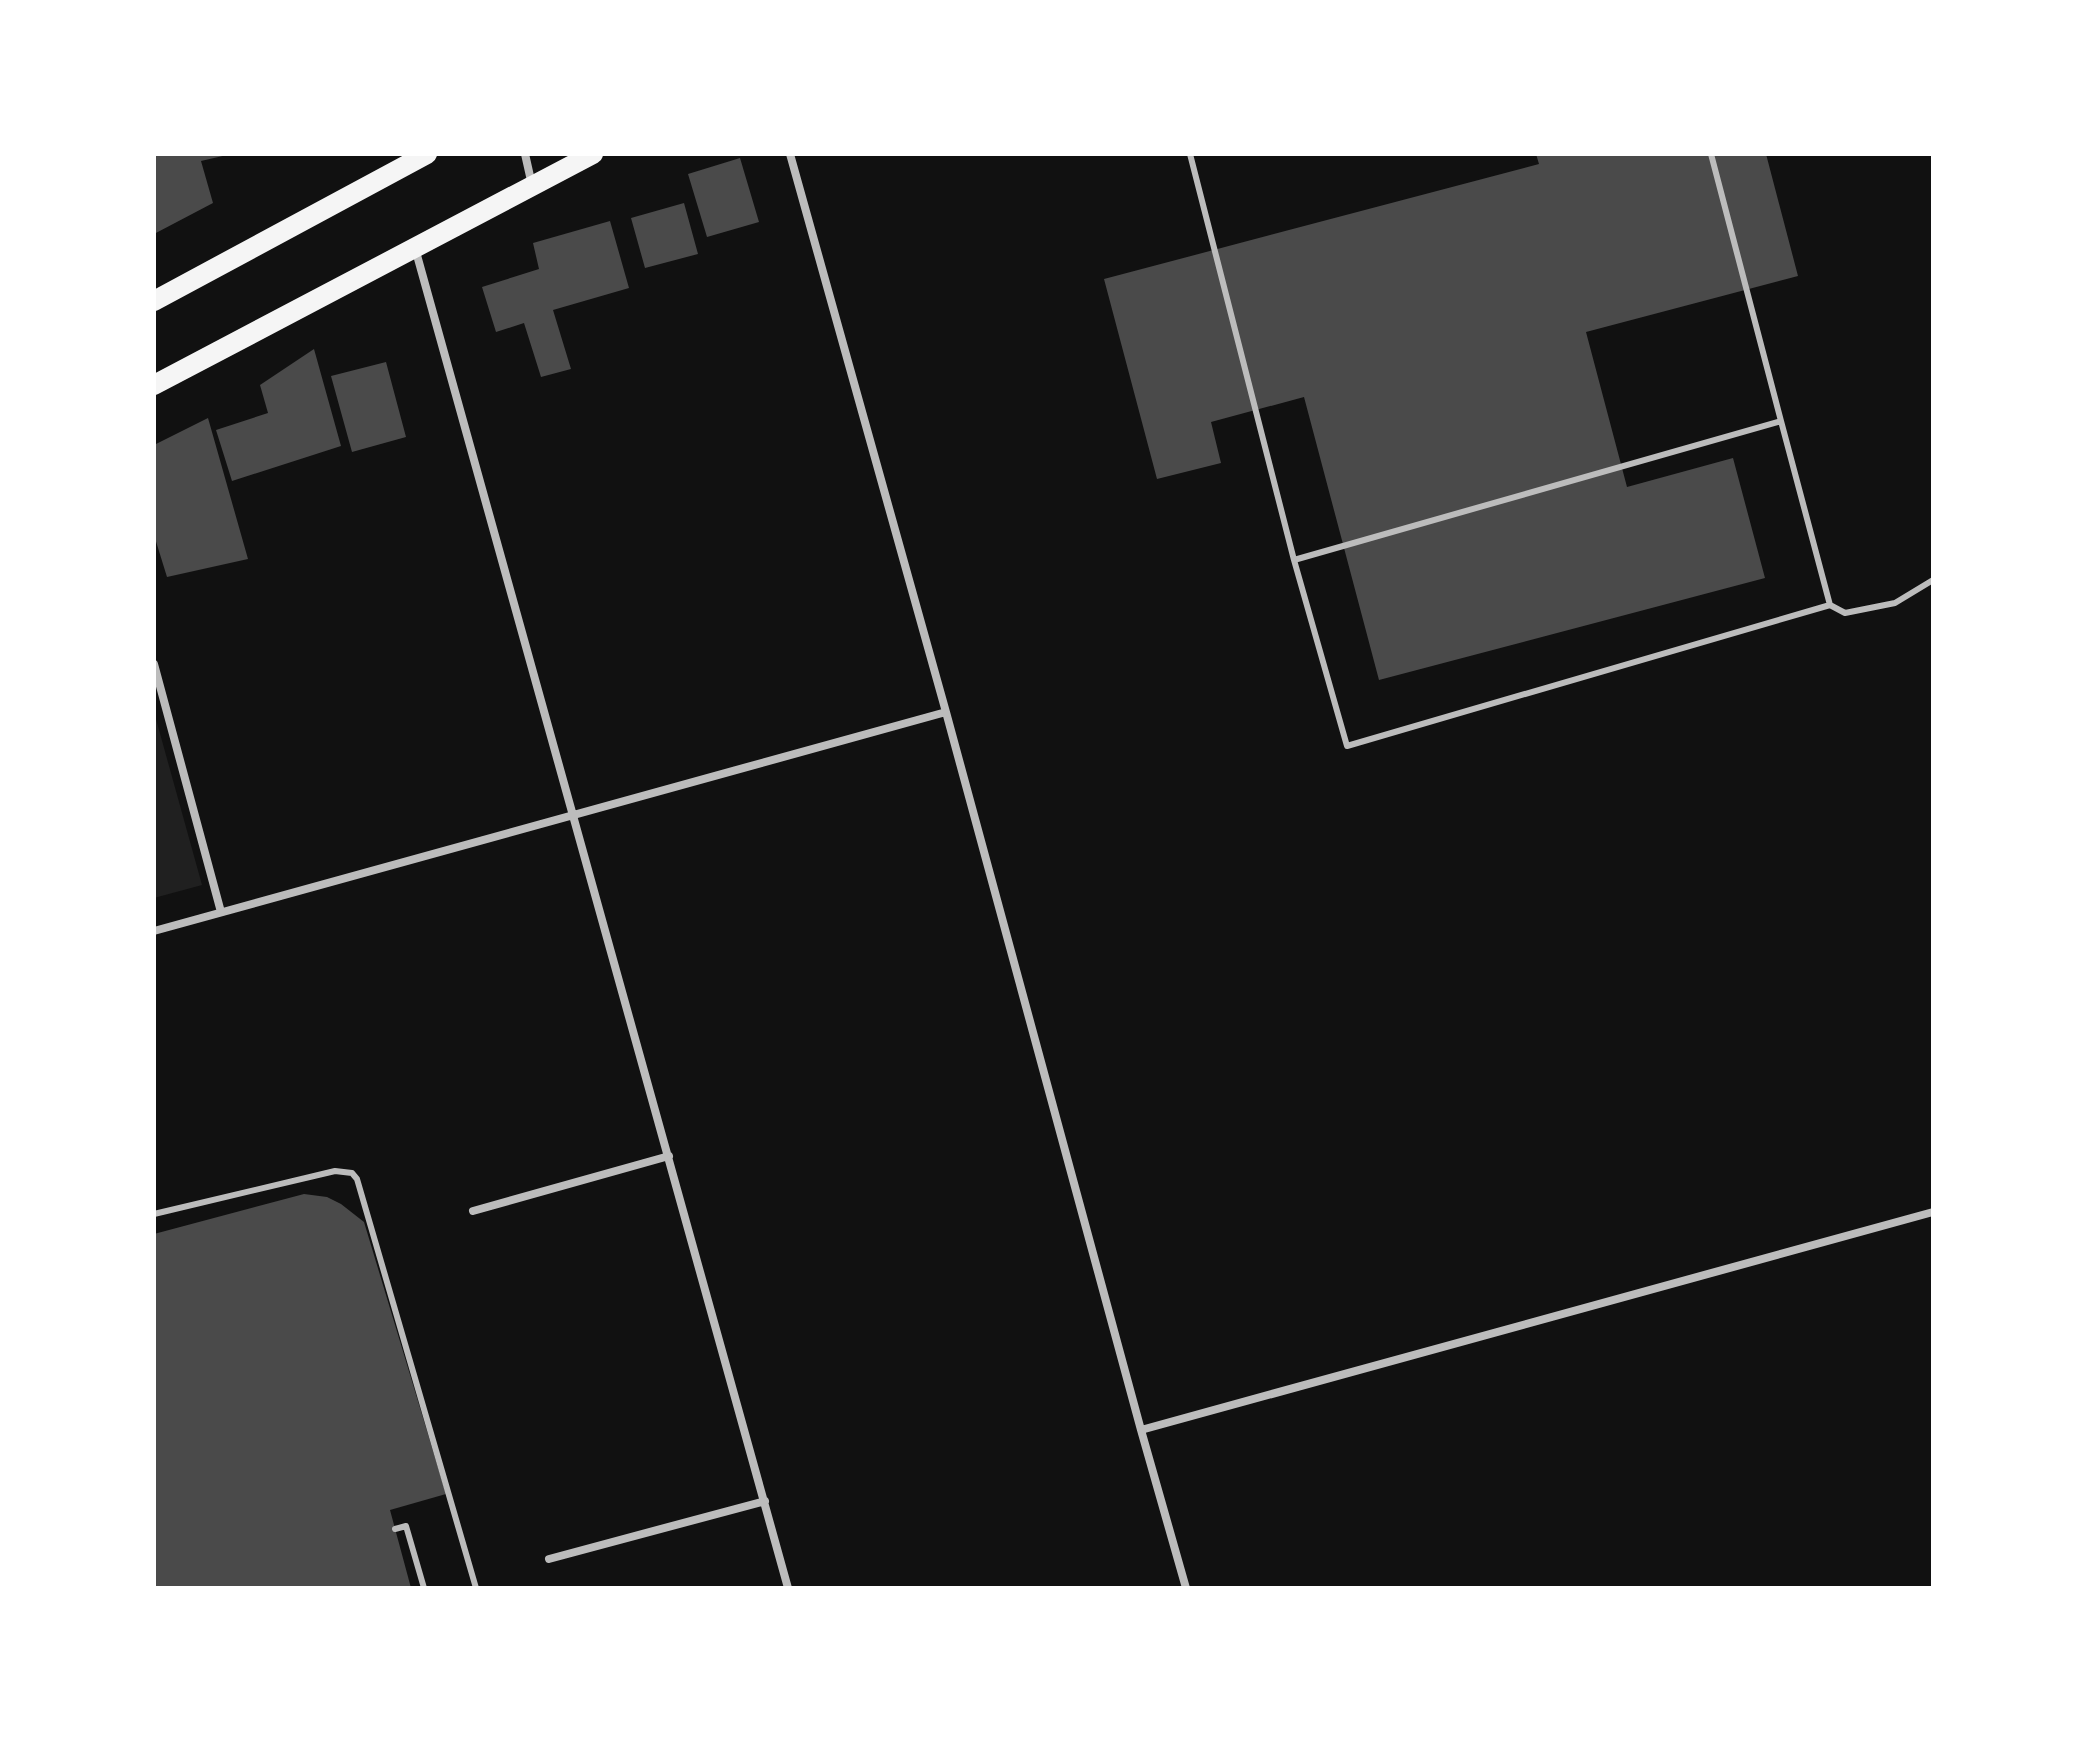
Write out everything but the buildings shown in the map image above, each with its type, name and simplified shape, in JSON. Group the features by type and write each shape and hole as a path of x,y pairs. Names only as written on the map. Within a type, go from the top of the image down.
{"main road":[{"path":"154,301 427,154"},
{"path":"154,385 593,154"}],"street":[{"path":"525,154 533,186"},
{"path":"790,154 1186,1588"},
{"path":"415,248 788,1588"},
{"path":"154,664 221,912"},
{"path":"154,931 946,712"},
{"path":"473,1211 669,1156"},
{"path":"1141,1430 1933,1212"},
{"path":"549,1559 765,1501"}],"lane":[{"path":"1190,154 1294,560 1347,746 1830,605 1845,613 1895,603 1933,580"},
{"path":"1711,154 1830,605"},
{"path":"1294,560 1781,421"},
{"path":"154,1214 335,1171 352,1173 357,1179 476,1588"},
{"path":"395,1529 406,1526 424,1588"}],"shaded area":[{"path":"154,712 202,885 154,898"}]}
